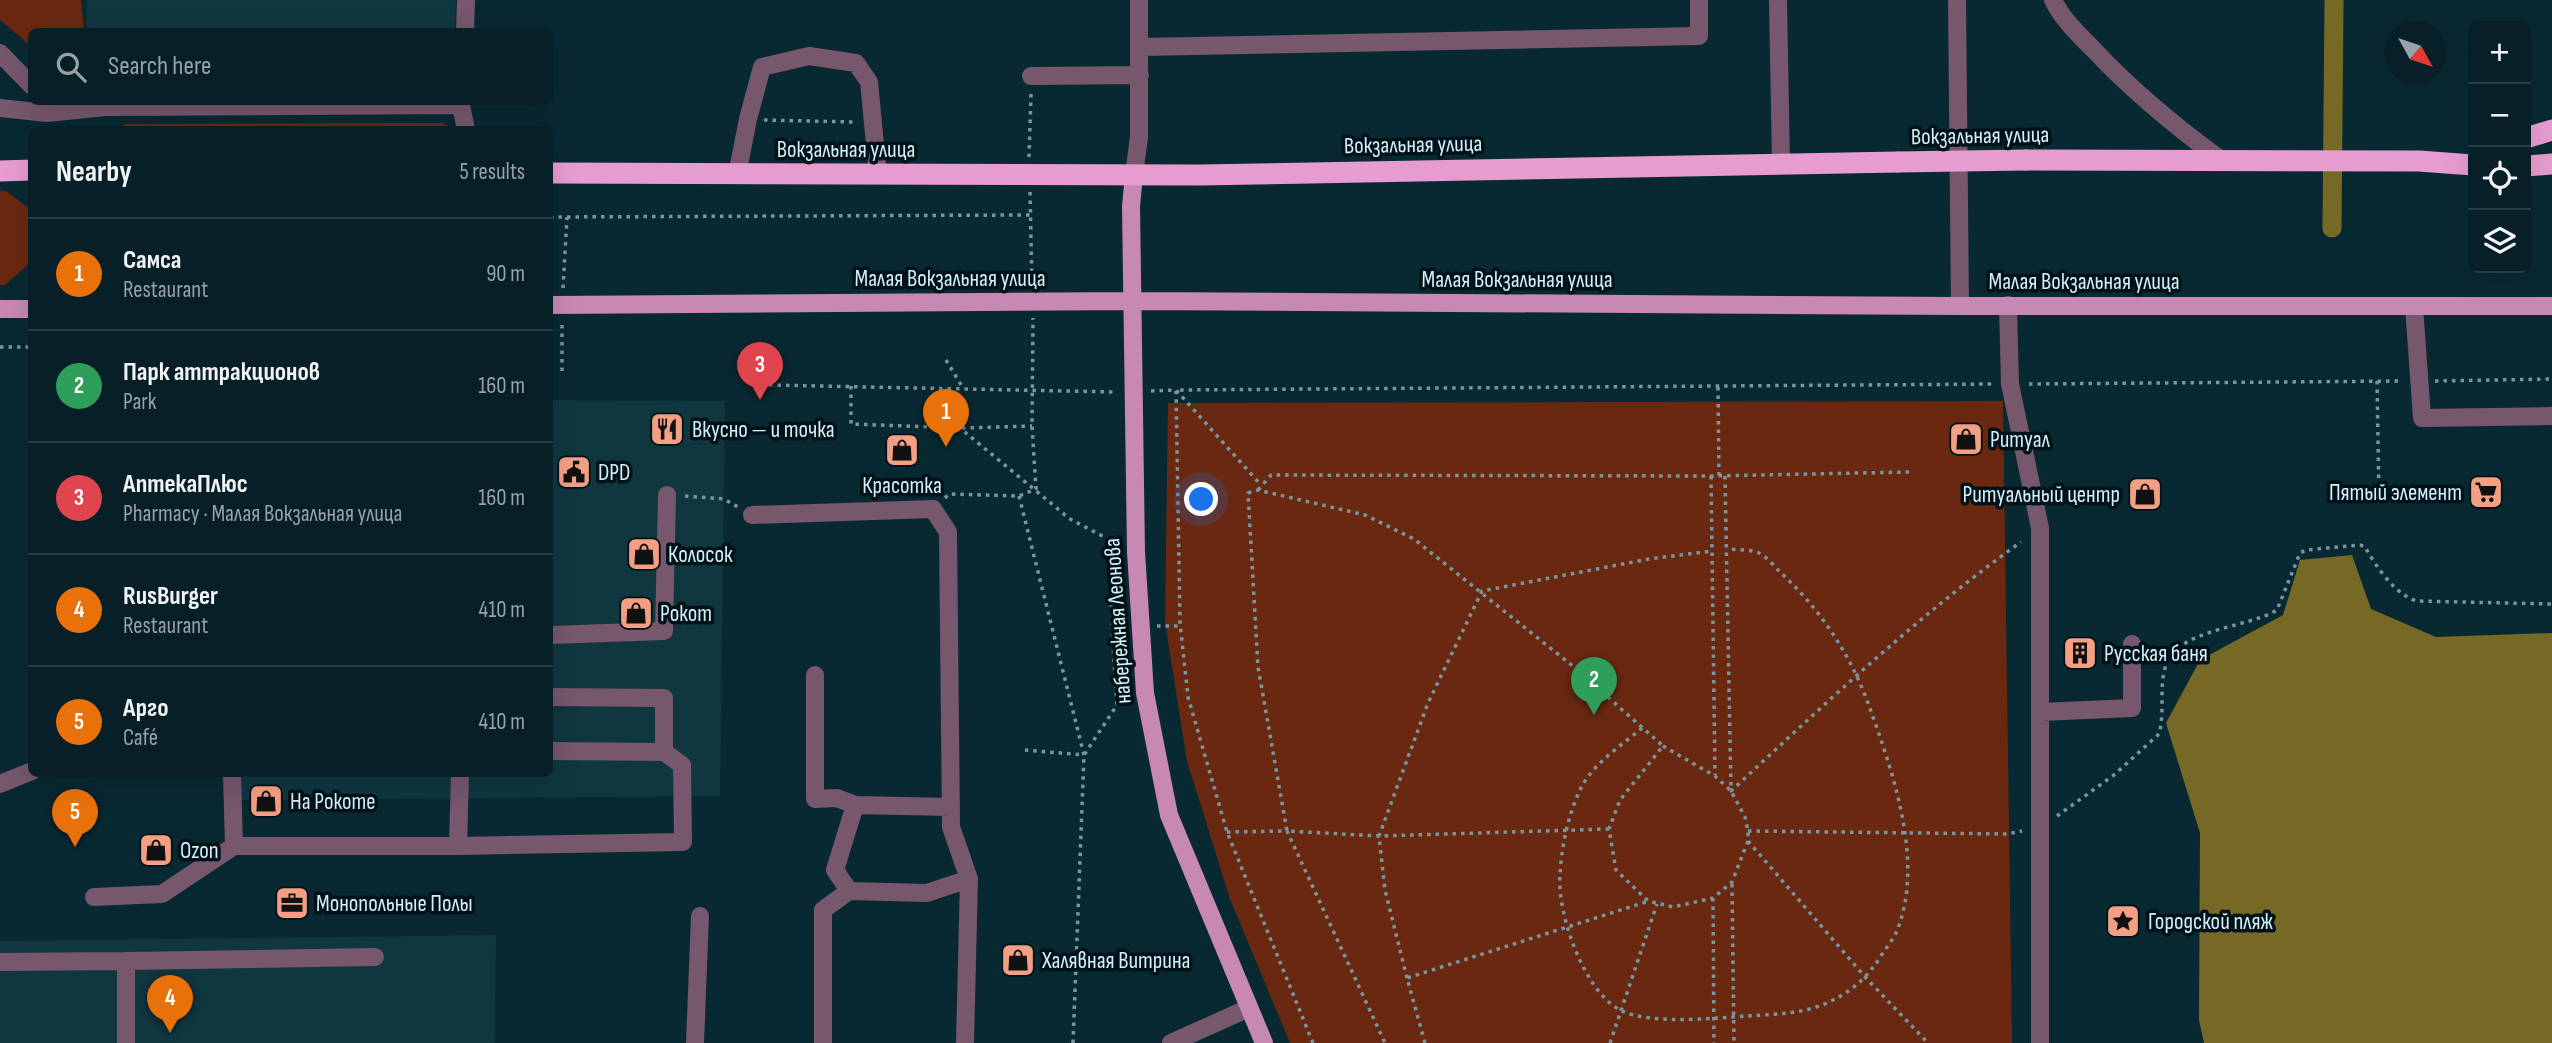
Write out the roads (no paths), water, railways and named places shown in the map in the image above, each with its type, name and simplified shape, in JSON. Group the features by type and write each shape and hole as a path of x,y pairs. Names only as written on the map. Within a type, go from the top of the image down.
{"highway":[{"path":"2531,136 2552,130"},
{"path":"2419,161 2468,150"},
{"name":"Вокзальная улица","path":"553,173 1134,175 2026,160 2419,161"},
{"path":"2419,161 2468,164"},
{"path":"2531,166 2552,164"},
{"path":"0,171 28,170"}],"main road":[{"name":"набережная Леонова","path":"1134,175 1131,206 1133,392 1139,627 1145,694 1169,815 1264,1043"},
{"path":"2485,306 2552,293"},
{"name":"Малая Вокзальная улица","path":"553,305 1133,301 2485,306"},
{"path":"2485,306 2552,306"},
{"path":"0,310 28,309"}],"street":[{"path":"465,28 466,0"},
{"path":"1134,175 1139,137 1139,0"},
{"path":"1140,47 1699,36 1699,0"},
{"path":"1778,0 1782,164"},
{"path":"1957,0 1960,306"},
{"path":"2053,0 2072,28 2125,83 2166,120 2221,160"},
{"path":"0,53 28,82"},
{"path":"737,175 762,67 809,56 856,63 869,82 878,175"},
{"path":"1031,76 1140,75"},
{"path":"0,108 46,115 105,107 283,105"},
{"path":"461,105 465,126"},
{"path":"2008,305 2010,384 2040,528 2040,1043"},
{"path":"2414,306 2422,418 2552,416"},
{"path":"553,635 664,631 667,495"},
{"path":"752,514 933,509 948,532 951,827 969,879 965,1043"},
{"path":"2042,712 2132,708 2132,645"},
{"path":"815,675 815,799 837,798 855,805 951,807"},
{"path":"553,698 664,698 664,752"},
{"path":"94,897 162,894 234,846 683,842 682,765 664,752 553,751"},
{"path":"0,785 28,773"},
{"path":"232,777 234,846"},
{"path":"458,846 460,777"},
{"path":"849,891 835,870 855,805"},
{"path":"823,1043 823,910 849,891 927,893 969,879"},
{"path":"695,1043 700,916"},
{"path":"0,962 374,957"},
{"path":"126,961 126,1043"},
{"path":"1171,1043 1249,1008"}],"waterway":[{"path":"2332,228 2334,0"}],"place":[{"name":"АптекаПлюс","path":"760,400"},
{"name":"Вкусно — и точка","path":"667,429"},
{"name":"Ритуал","path":"1966,439"},
{"name":"Самса","path":"946,447"},
{"name":"Красотка","path":"902,450"},
{"name":"DPD","path":"574,472"},
{"name":"Пятый элемент","path":"2486,492"},
{"name":"Ритуальный центр","path":"2145,494"},
{"name":"Колосок","path":"644,554"},
{"name":"Рокот","path":"636,613"},
{"name":"Русская баня","path":"2080,653"},
{"name":"Парк аттракционов","path":"1594,715"},
{"name":"На Рокоте","path":"266,801"},
{"name":"Арго","path":"75,847"},
{"name":"Ozon","path":"156,850"},
{"name":"Монопольные Полы","path":"292,903"},
{"name":"Городской пляж","path":"2123,921"},
{"name":"Халявная Витрина","path":"1018,960"},
{"name":"RusBurger","path":"170,1033"}]}
